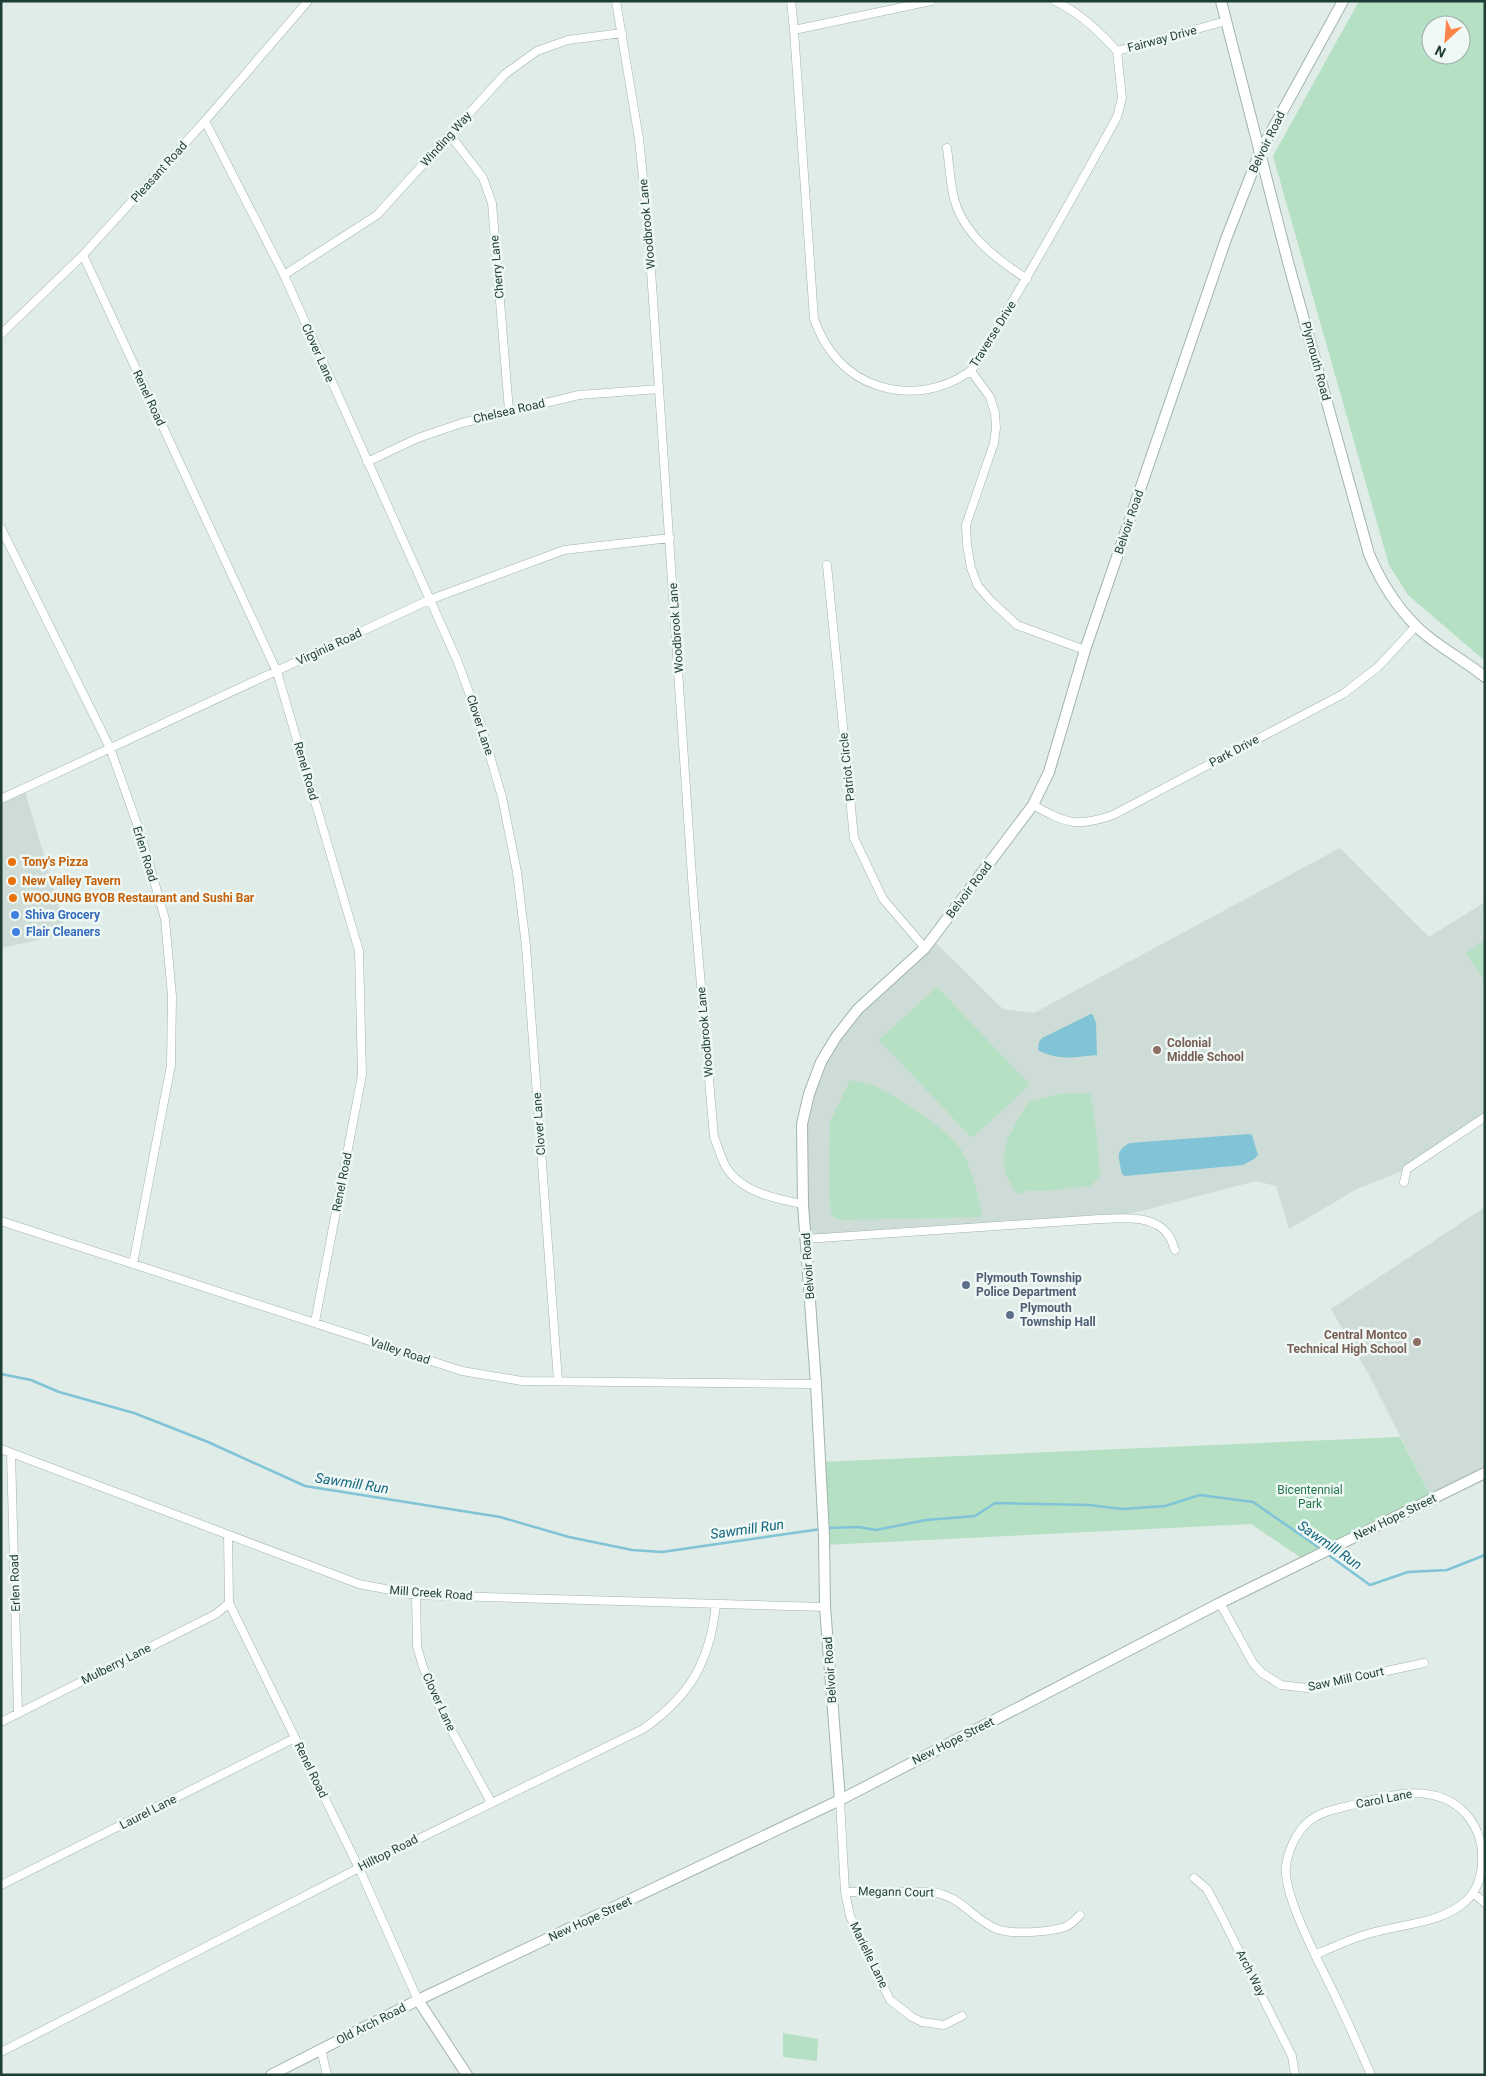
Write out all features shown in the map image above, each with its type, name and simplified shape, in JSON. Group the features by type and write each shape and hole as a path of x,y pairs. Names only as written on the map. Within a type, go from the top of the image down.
{"street":[{"name":"Pleasant Road","path":"1,334 83,255 205,121 308,1"},
{"name":"Woodbrook Lane","path":"616,1 640,154 648,226 693,892 714,1137 726,1167 738,1181 770,1197 803,1204"},
{"name":"Traverse Drive","path":"791,1 814,319 819,334 831,354 850,372 870,383 889,389 924,391 943,385 971,371 1027,279 1117,117 1122,98 1117,51"},
{"path":"794,30 931,1"},
{"name":"Fairway Drive","path":"1055,1 1082,18 1117,51 1226,22"},
{"name":"Plymouth Road","path":"1221,1 1369,554 1387,589 1416,626 1485,678"},
{"name":"Belvoir Road","path":"840,1800 825,1607 824,1536 816,1384 803,1204 802,1124 809,1094 821,1062 836,1037 858,1009 925,948 1033,805 1048,772 1085,650 1226,239 1260,152 1343,1"},
{"name":"Winding Way","path":"284,276 376,215 505,74 537,51 568,40 622,33"},
{"name":"Clover Lane","path":"205,121 284,276 457,660 480,722 502,797 517,872 526,946 558,1381"},
{"name":"Cherry Lane","path":"450,135 483,178 492,203 509,411"},
{"path":"947,148 953,195 958,211 967,226 1004,264 1027,279"},
{"name":"Renel Road","path":"83,255 277,672 358,951 362,1075 316,1322"},
{"path":"971,371 990,397 995,413 996,428 994,443 966,525 966,544 971,568 978,586 1017,625 1085,650"},
{"name":"Chelsea Road","path":"367,462 418,438 462,423 509,411 579,395 659,388"},
{"name":"Erlen Road","path":"1,528 110,748 141,835 165,919 172,996 171,1065 133,1264"},
{"name":"Virginia Road","path":"1,799 429,600 564,550 670,538"},
{"name":"Patriot Circle","path":"827,565 854,838 883,900 925,948"},
{"name":"Park Drive","path":"1033,805 1057,818 1076,823 1094,822 1113,815 1343,694 1378,667 1416,626"},
{"path":"1404,1182 1407,1169 1485,1117"},
{"path":"806,1239 1133,1218 1160,1226 1169,1236 1175,1250"},
{"name":"Valley Road","path":"1,1221 462,1371 522,1381 816,1384"},
{"name":"Mill Creek Road","path":"1,1449 359,1584 416,1595 825,1607"},
{"name":"Erlen Road","path":"11,1453 18,1713"},
{"name":"New Hope Street","path":"418,2000 840,1800 1220,1603 1485,1473"},
{"name":"Renel Road","path":"228,1535 229,1603 359,1868 418,2000"},
{"name":"Clover Lane","path":"416,1595 417,1646 423,1667 444,1716 491,1802"},
{"name":"Mulberry Lane","path":"1,1722 216,1614 229,1603"},
{"name":"Saw Mill Court","path":"1220,1603 1252,1663 1262,1673 1281,1685 1307,1688 1424,1663"},
{"name":"Hilltop Road","path":"1,2052 359,1868 643,1729 663,1715 684,1695 697,1673 714,1632 716,1604"},
{"name":"Laurel Lane","path":"1,1885 296,1738"},
{"name":"Carol Lane","path":"1316,1955 1368,1934 1445,1913 1467,1901 1473,1893 1483,1869 1479,1836 1473,1823 1463,1812 1444,1798 1426,1793 1406,1794 1364,1802 1317,1816 1308,1822 1294,1841 1286,1868 1287,1886 1316,1955 1371,2075"},
{"name":"Marielle Lane","path":"840,1800 846,1892 850,1916 890,2000 912,2017 922,2022 944,2025 962,2016"},
{"name":"Arch Way","path":"1194,1878 1207,1890 1220,1913 1292,2056 1295,2075"},
{"name":"Megann Court","path":"846,1892 931,1892 944,1894 964,1905 996,1928 1015,1932 1046,1931 1067,1926 1080,1915"},
{"path":"1473,1893 1485,1903"},
{"name":"Old Arch Road","path":"271,2075 418,2000 466,2075"},
{"path":"321,2049 327,2075"}],"shaded area":[{"path":"24,788 67,934 1,948 1,799"},
{"name":"Colonial Middle School","path":"1340,848 1429,937 1485,902 1485,1117 1407,1169 1357,1189 1289,1229 1276,1186 1256,1181 1114,1218 806,1239 802,1124 836,1037 932,939 1003,1009 1034,1013"},
{"name":"Central Montco Technical High School","path":"1485,1207 1485,1473 1432,1499 1369,1375 1331,1309"}],"green space":[{"path":"1359,1 1485,1 1485,661 1408,595 1389,565 1273,156"},
{"path":"1485,940 1485,981 1466,953"},
{"path":"937,987 1030,1085 972,1138 879,1040"},
{"path":"850,1080 873,1085 894,1096 935,1124 956,1143 966,1159 972,1175 982,1217 840,1220 832,1216 829,1196 830,1122"},
{"path":"1090,1093 1096,1128 1100,1176 1091,1186 1044,1191 1029,1190 1017,1194 1005,1168 1005,1147 1028,1102 1059,1094"},
{"name":"Bicentennial Park","path":"1400,1437 1432,1499 1306,1561 1251,1524 824,1545 820,1462"},
{"path":"783,2033 818,2039 817,2061 783,2057"}],"water":[{"path":"1091,1014 1096,1023 1097,1055 1059,1057 1038,1050 1039,1042 1042,1038"},
{"path":"1252,1135 1258,1155 1243,1165 1125,1176 1122,1174 1119,1155 1122,1149 1130,1143"}],"waterway":[{"name":"Sawmill Run","path":"1,1374 31,1380 59,1392 134,1413 208,1442 305,1486 500,1517 569,1537 632,1550 662,1552 821,1529"},
{"name":"Sawmill Run","path":"826,1528 859,1527 876,1530 926,1520 975,1516 995,1503 1089,1505 1122,1509 1165,1506 1200,1495 1253,1502 1321,1549"},
{"name":"Sawmill Run","path":"1327,1554 1370,1585 1408,1572 1447,1570 1485,1555"}],"place":[{"name":"Tony's Pizza","path":"12,862"},
{"name":"New Valley Tavern","path":"12,881"},
{"name":"WOOJUNG BYOB Restaurant and Sushi Bar","path":"13,898"},
{"name":"Shiva Grocery","path":"15,915"},
{"name":"Flair Cleaners","path":"16,932"},
{"name":"Colonial Middle School","path":"1157,1050"},
{"name":"Plymouth Township Police Department","path":"966,1285"},
{"name":"Plymouth Township Hall","path":"1010,1315"},
{"name":"Central Montco Technical High School","path":"1417,1342"}]}
